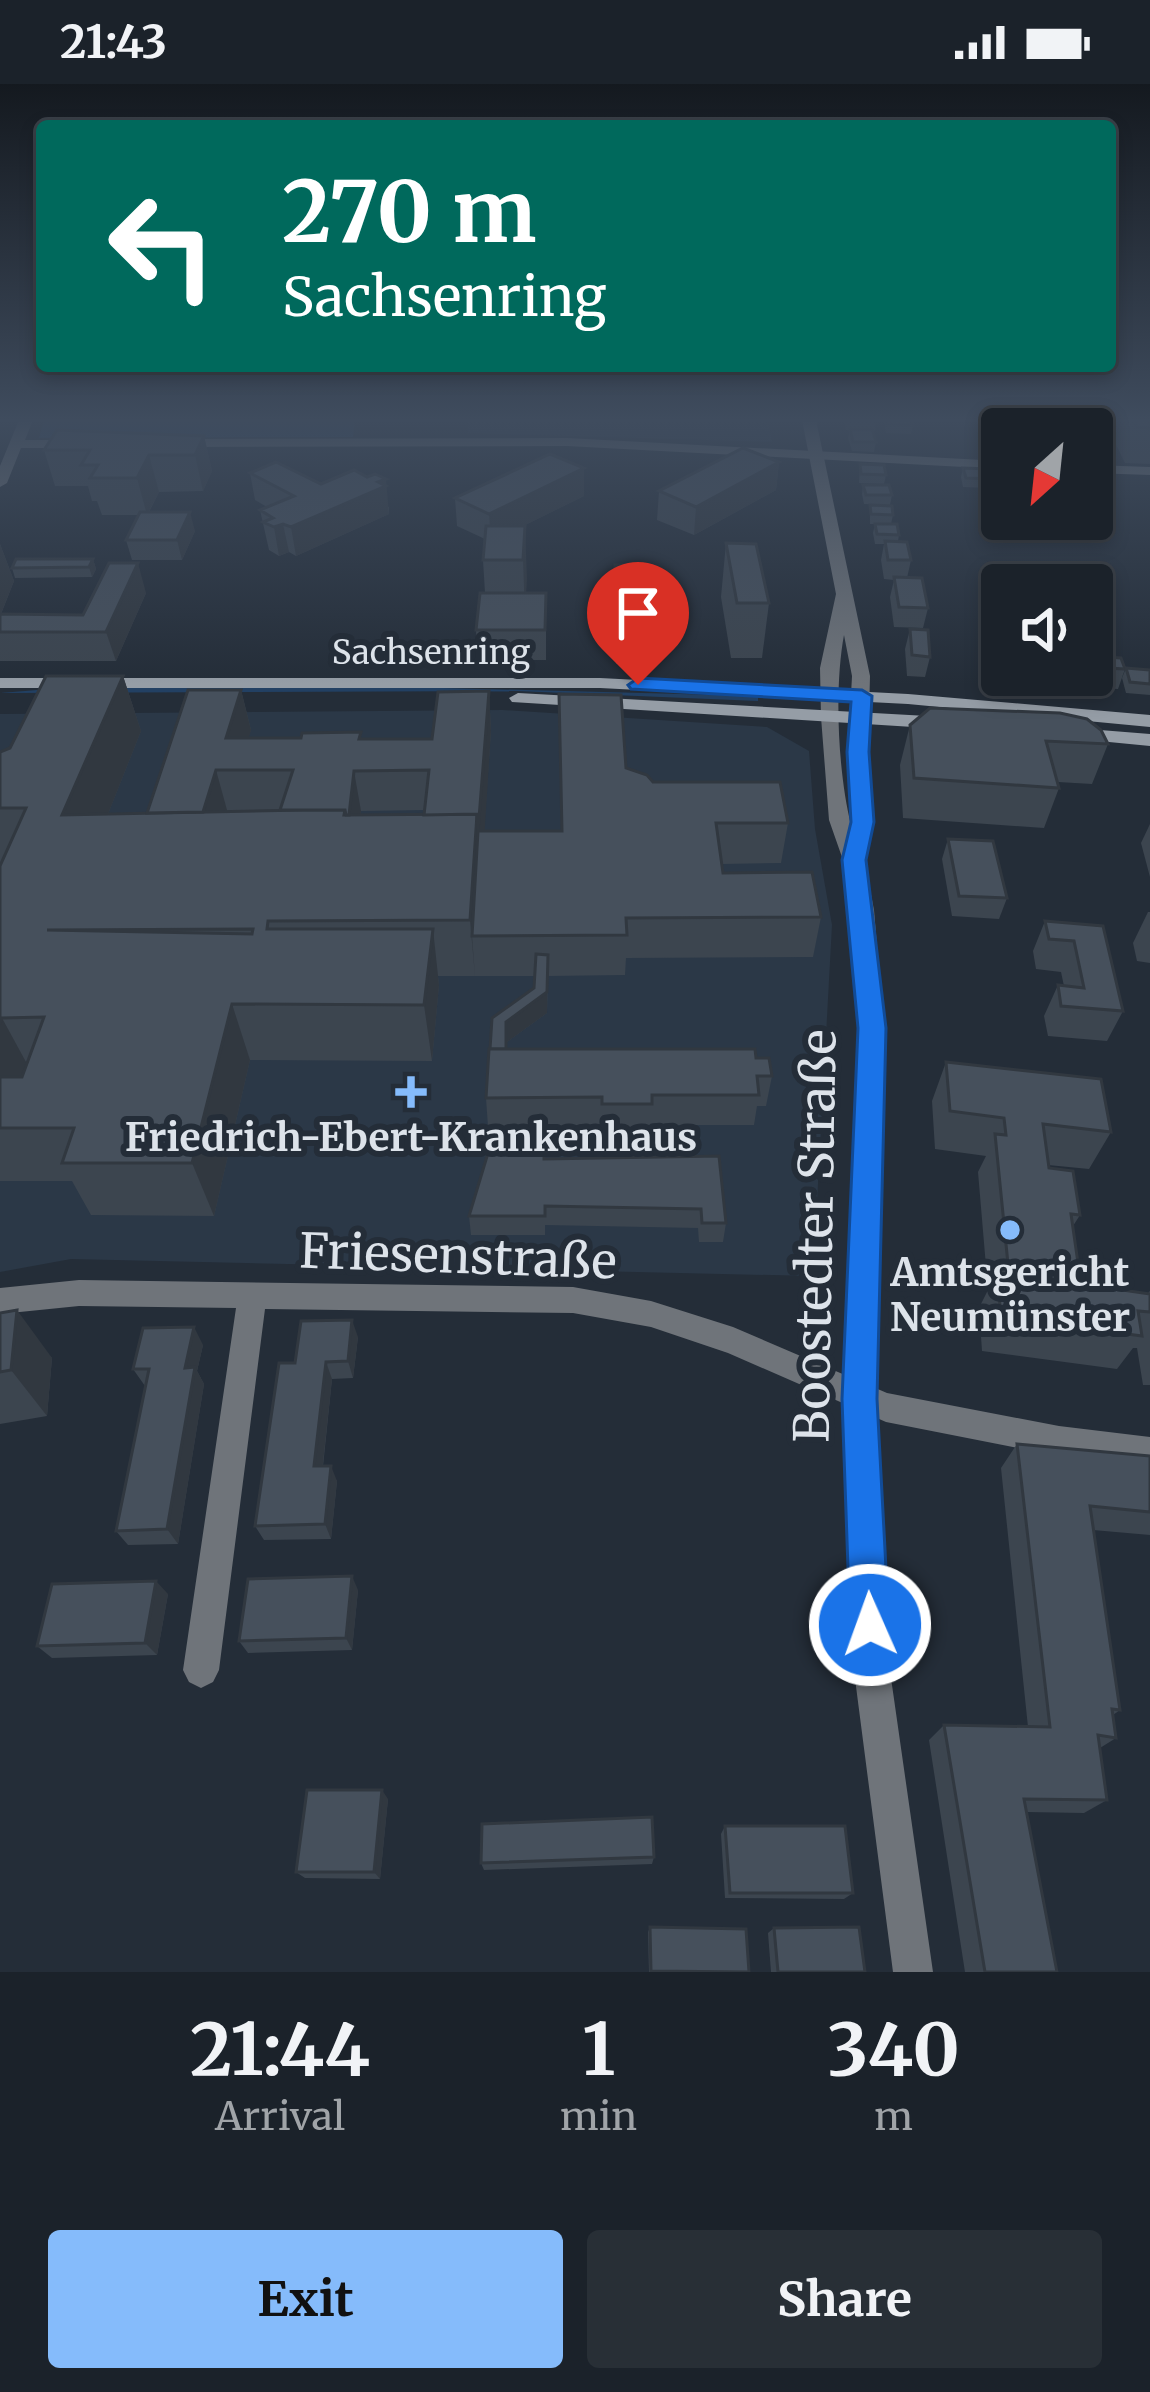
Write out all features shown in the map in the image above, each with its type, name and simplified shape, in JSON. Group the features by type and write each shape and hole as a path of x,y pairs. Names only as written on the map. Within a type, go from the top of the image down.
{"main road":[{"name":"Sachsenring","path":"0,683 601,683 862,696 1150,721"},
{"name":"Sachsenring","path":"0,698 503,697 1150,740"}],"street":[{"name":"Boostedter Straße","path":"826,508 843,596 854,621 862,696 858,719 862,822 854,860"},
{"name":"Boostedter Straße","path":"843,596 835,623 830,717 839,820 854,860 872,1028 860,1399 872,1671 914,1972"},
{"name":"Friesenstraße","path":"0,1301 79,1293 573,1300 651,1314 733,1341 860,1399 1018,1434 1150,1452"},
{"name":"Friesenstraße","path":"201,1670 252,1295"}],"shaded area":[{"path":"406,687 758,696 758,701 517,691 0,693 62,688"},
{"name":"Friedrich-Ebert-Krankenhaus","path":"503,710 767,727 809,751 815,829 832,925 813,1276 71,1259 0,1272 0,714"}],"building":[{"path":"335,508 291,527 263,522 273,518 260,510"},
{"path":"870,508 892,508 893,515 871,514"},
{"path":"140,512 190,512 177,540 126,540"},
{"path":"875,524 897,524 899,535 877,534"},
{"path":"486,526 525,526 523,560 483,560"},
{"path":"885,541 907,542 911,560 888,560"},
{"path":"726,543 756,544 769,603 737,603"},
{"path":"16,559 93,559 89,567 12,568"},
{"path":"109,563 138,563 106,632 0,632 0,614 83,615"},
{"path":"615,565 644,565 649,634 617,634"},
{"path":"894,577 922,578 928,608 899,607"},
{"path":"480,593 546,593 545,630 476,630"},
{"path":"910,629 928,630 930,657 912,655"},
{"path":"1113,657 1121,658 1125,669 1113,668"},
{"path":"1126,668 1150,670 1150,684 1130,682"},
{"path":"46,676 123,676 62,815 302,810 345,810 344,815 477,814 470,920 268,921 267,929 433,929 424,1005 232,1004 192,1163 62,1163 74,1128 0,1128 0,1077 22,1077 44,1017 2,1018 0,1024 0,866 26,808 0,808 0,752 10,748","holes":["253,929 252,934 47,930"]},
{"path":"188,690 241,690 226,738 361,732 359,739 432,739 438,692 489,691 478,831 477,814 424,815 429,770 354,771 349,815 345,810 280,810 293,770 216,770 203,812 147,813"},
{"path":"559,694 621,695 626,768 653,782 780,782 788,823 716,823 723,873 812,872 821,917 626,918 627,935 472,936 478,831 562,831"},
{"path":"930,708 1060,713 1087,719 1101,730 1108,744 1046,741 1059,788 914,778 910,725"},
{"path":"948,839 993,841 1007,898 959,896"},
{"path":"1045,921 1103,926 1123,1011 1061,1006 1058,985 1084,988 1074,941 1049,939"},
{"path":"536,954 548,955 547,992 506,1022 506,1049 490,1049 492,1018 534,988"},
{"path":"489,1049 755,1049 756,1058 769,1058 772,1076 757,1076 759,1095 652,1095 652,1104 602,1104 602,1097 486,1098"},
{"path":"946,1062 1101,1079 1111,1132 1043,1124 1049,1168 1073,1171 1080,1215 1071,1214 1081,1284 1150,1294 1150,1312 1138,1311 1142,1336 1001,1317 997,1272 1009,1274 995,1134 1006,1135 1004,1118 950,1111"},
{"path":"488,1153 544,1153 544,1159 719,1156 726,1223 702,1223 701,1209 545,1206 545,1216 469,1216"},
{"path":"17,1310 11,1370 0,1372 0,1313"},
{"path":"352,1320 348,1361 326,1362 314,1466 331,1466 325,1524 255,1526 279,1363 295,1363 301,1321"},
{"path":"194,1327 185,1368 195,1367 167,1529 116,1531 149,1369 133,1369 143,1328"},
{"path":"1017,1444 1150,1456 1150,1512 1090,1506 1120,1710 1112,1709 1116,1738 1098,1735 1107,1800 1024,1799 1057,1972 985,1972 944,1725 1050,1727"},
{"path":"352,1576 346,1638 239,1641 248,1579"},
{"path":"156,1581 145,1643 37,1646 52,1584"},
{"path":"307,1790 382,1790 374,1872 296,1872"},
{"path":"652,1817 654,1857 481,1863 482,1824"},
{"path":"725,1826 845,1826 853,1893 730,1893"},
{"path":"650,1927 746,1929 749,1972 651,1971"},
{"path":"859,1927 865,1972 778,1972 774,1928"}],"place":[{"name":"Friedrich-Ebert-Krankenhaus","path":"411,1092"},
{"name":"Amtsgericht Neumünster","path":"1010,1230"}],"route":[{"path":"638,685 862,696 858,752 862,822 854,860 863,910 872,1028 860,1399 870,1625"}]}
